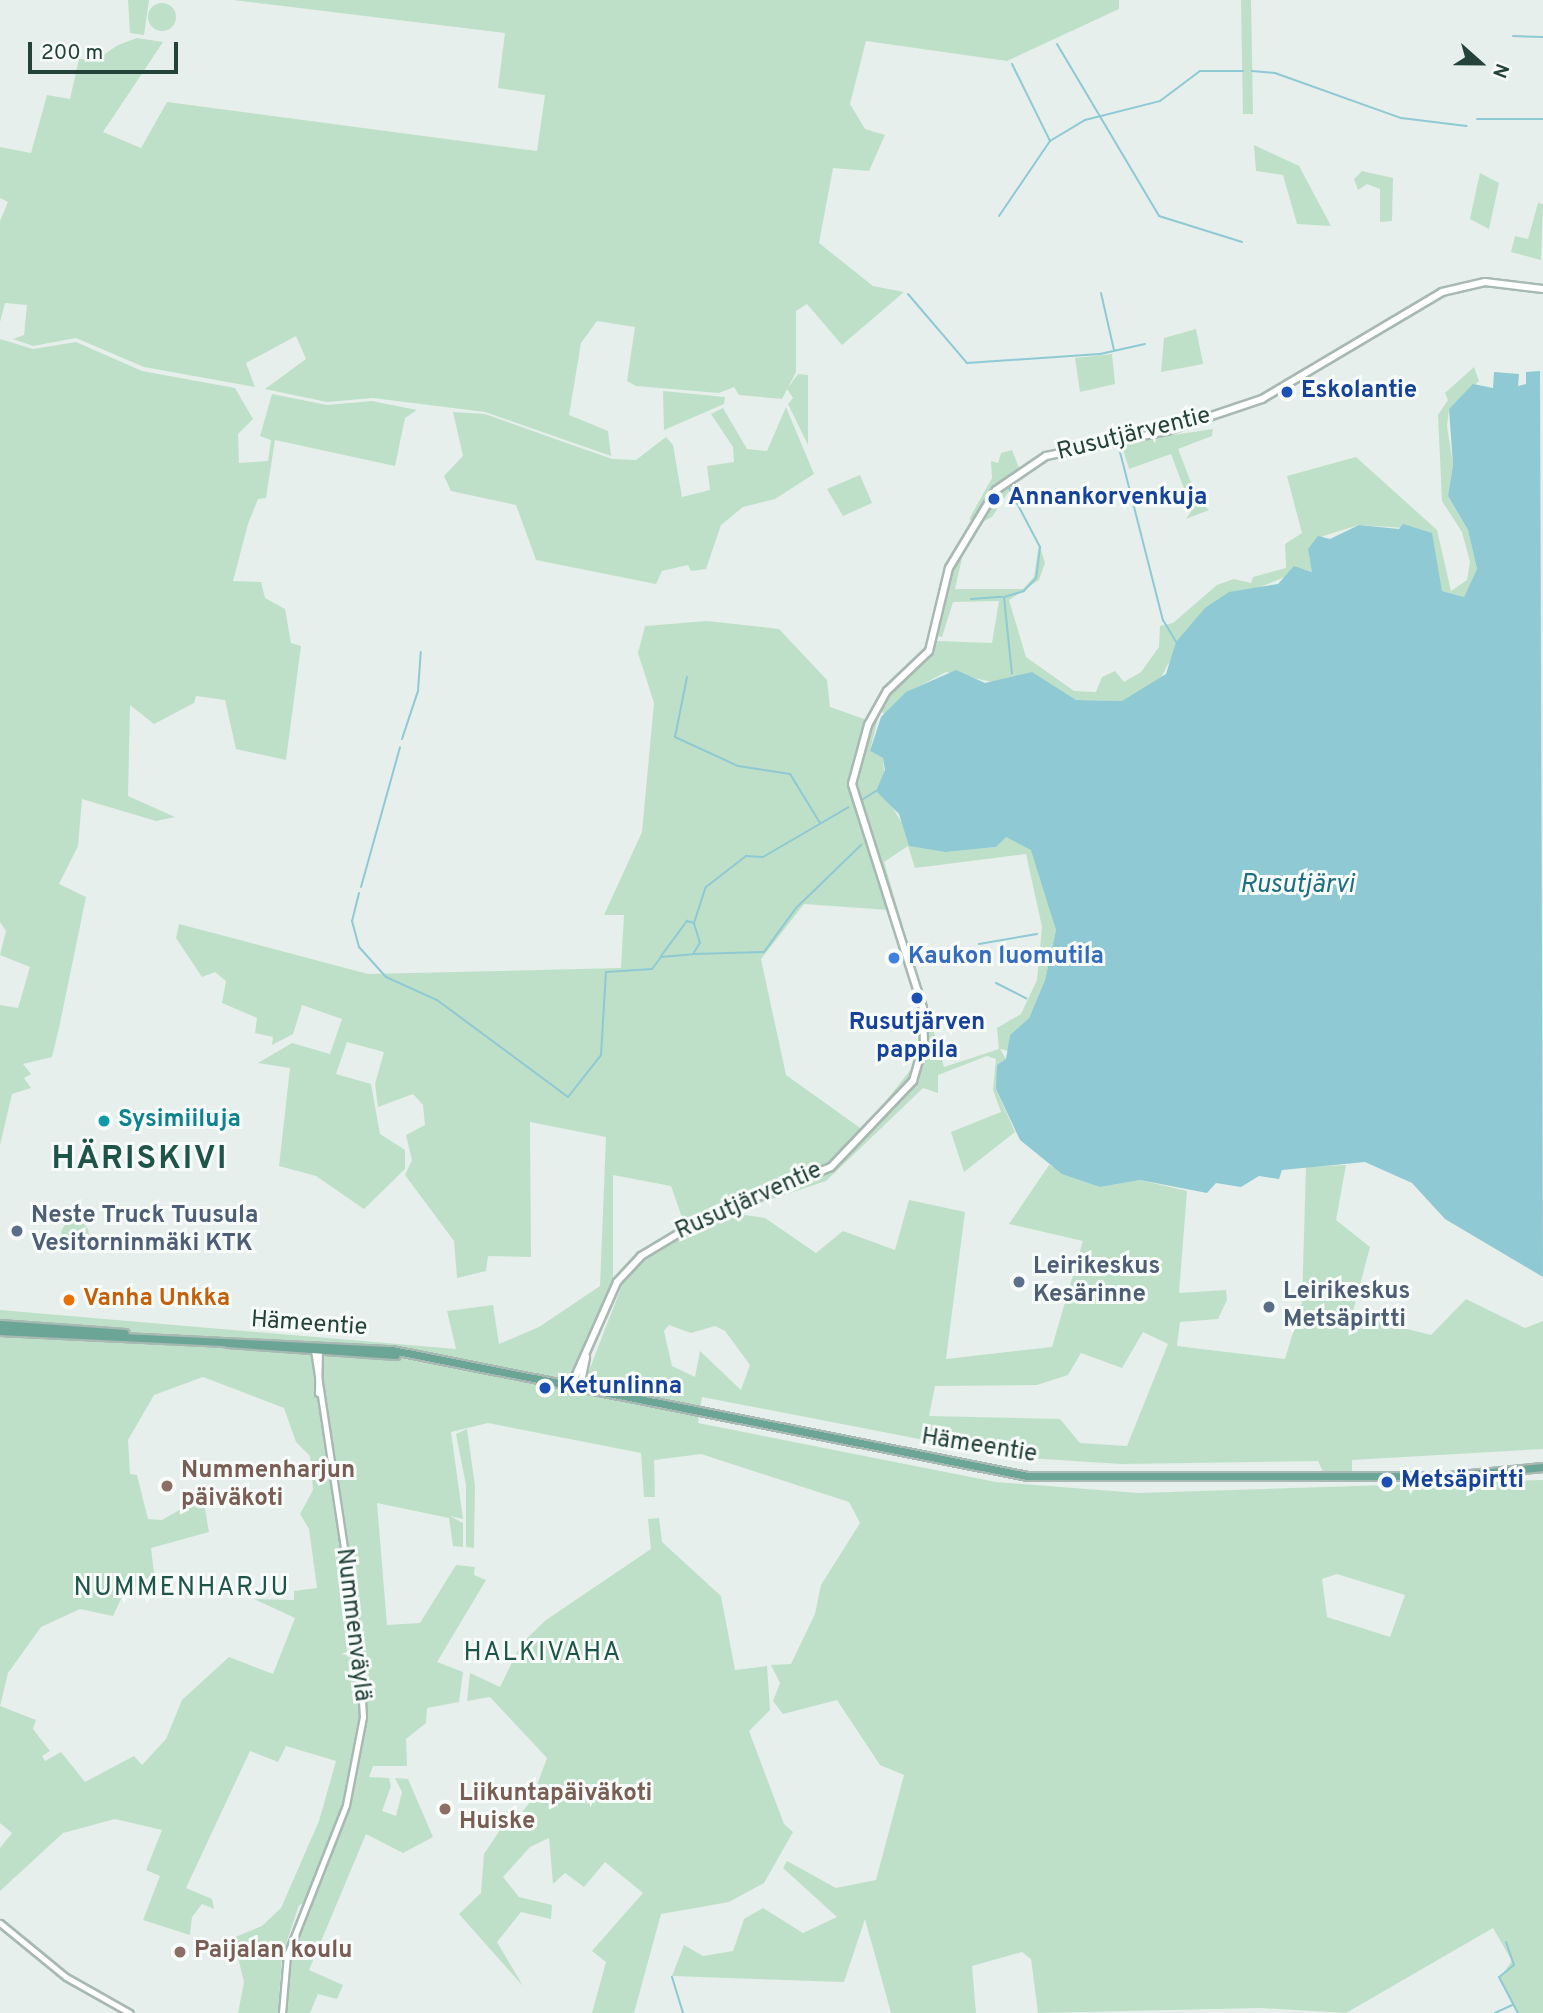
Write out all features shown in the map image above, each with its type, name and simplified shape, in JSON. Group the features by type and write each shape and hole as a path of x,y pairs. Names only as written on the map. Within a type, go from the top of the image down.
{"main road":[{"name":"Rusutjärventie","path":"571,1386 617,1282 641,1256 701,1220 831,1167 913,1081 924,1043 923,1008 852,784 868,725 887,691 929,651 949,568 996,490 1046,456 1167,431 1262,399 1443,292 1485,282 1543,289"},
{"name":"Hämeentie","path":"0,1324 418,1356 1027,1476 1449,1476 1543,1467"},
{"name":"Hämeentie","path":"0,1331 192,1339"},
{"name":"Rusutjärventie","path":"580,1388 586,1355"}],"street":[{"name":"Nummenväylä","path":"282,2013 287,1955 346,1805 363,1717 359,1647 318,1394 316,1349"},
{"path":"0,1923 66,1977 130,2013"}],"green space":[{"path":"128,0 149,0 144,35 130,33"},
{"path":"233,0 1119,0 1119,9 1007,61 866,41 850,104 865,129 885,135 869,171 833,168 819,243 873,286 904,292 842,345 807,304 796,311 796,372 782,399 739,395 734,387 719,393 636,386 627,381 635,327 597,321 581,343 569,415 608,431 611,456 485,412 373,398 327,402 265,389 306,359 296,336 246,363 255,387 144,367 76,338 33,346 13,339 24,335 27,305 5,303 0,322 0,221 8,202 0,198 0,147 31,153 47,95 70,99 79,59 96,60 118,45 137,38 163,42 103,132 141,148 167,102 537,151 545,95 498,88 505,33"},
{"path":"1241,0 1251,0 1253,114 1243,114"},
{"path":"162,3 172,7 176,17 172,27 162,31 152,27 148,17 152,7"},
{"path":"1254,145 1299,166 1331,226 1297,224 1283,175 1256,171"},
{"path":"1362,171 1393,178 1392,221 1380,222 1380,189 1367,184 1358,190 1354,179"},
{"path":"1480,173 1499,183 1489,229 1470,219"},
{"path":"1538,203 1543,204 1541,260 1511,252 1515,236 1528,239"},
{"path":"1196,329 1203,364 1161,372 1164,338"},
{"path":"0,339 33,349 76,342 142,371 235,388 253,419 238,434 239,463 268,461 271,440 260,436 272,394 327,405 372,401 417,410 405,418 395,466 275,440 266,498 258,499 248,524 233,581 261,582 265,598 285,609 291,643 301,646 286,760 236,749 225,700 196,696 194,703 154,724 130,705 128,796 175,817 156,821 82,799 78,846 59,884 86,897 59,1028 52,1057 23,1064 31,1074 24,1078 31,1088 12,1094 0,1145 0,1005 18,1008 30,967 0,955 6,931 0,922"},
{"path":"1112,354 1115,384 1080,392 1075,358"},
{"path":"1474,367 1479,381 1449,409 1447,426 1453,465 1448,496 1468,530 1477,569 1464,597 1442,591 1419,529 1359,525 1323,536 1309,556 1313,572 1304,569 1258,588 1168,664 1159,682 1122,701 1077,700 946,672 906,693 886,717 880,709 870,751 883,758 886,797 907,831 946,852 996,847 1005,837 1018,841 1031,849 1041,875 1056,930 1045,980 1029,1018 1010,1035 1008,1051 1000,1049 1006,1059 996,1089 1015,1132 964,1172 951,1132 1001,1112 993,1090 996,1059 987,1056 938,1075 938,1093 923,1088 826,1181 731,1213 765,1218 816,1253 843,1231 895,1250 909,1200 965,1212 946,1359 1052,1347 1083,1241 1009,1224 1049,1165 1100,1187 1140,1180 1187,1191 1179,1293 1226,1290 1227,1300 1218,1319 1180,1322 1177,1346 1285,1359 1302,1302 1306,1167 1346,1165 1336,1220 1370,1247 1352,1315 1431,1335 1466,1299 1525,1328 1543,1321 1543,1449 1352,1460 1352,1472 1323,1472 1318,1461 1121,1464 1012,1457 702,1397 698,1423 996,1482 1138,1493 1543,1480 1543,2013 1517,2013 1499,1979 1512,1961 1493,1928 1346,2013 1260,2008 1038,2013 1031,1959 1022,1952 972,1966 976,2013 891,2013 865,1919 844,1982 672,1976 684,1945 703,1956 733,1951 744,1919 763,1908 803,1933 837,1917 783,1868 787,1861 836,1888 876,1880 904,1775 880,1765 837,1700 783,1714 773,1701 780,1683 771,1665 791,1664 815,1614 821,1585 860,1523 849,1502 701,1454 654,1460 655,1497 644,1497 641,1453 488,1423 451,1432 463,1519 450,1516 463,1523 463,1547 453,1546 449,1518 377,1503 387,1625 420,1623 456,1565 475,1567 474,1575 486,1580 437,1662 463,1672 459,1702 427,1708 426,1723 406,1739 407,1766 373,1766 369,1777 389,1778 391,1786 382,1811 396,1816 402,1792 395,1778 408,1779 433,1837 403,1853 366,1834 309,1970 343,1985 337,1999 318,1994 310,2013 286,2013 293,1947 314,1899 299,1905 282,1956 278,2013 238,2013 244,1982 233,1938 262,1926 281,1908 319,1821 336,1761 286,1746 278,1762 250,1751 186,1888 212,1899 214,1909 202,1904 192,1917 190,1935 143,1920 160,1876 146,1870 162,1830 115,1819 63,1833 0,1891 0,1848 12,1833 0,1823 0,1706 0,1310 456,1349 447,1311 493,1305 499,1344 539,1327 600,1286 606,1137 530,1122 531,1257 488,1256 486,1271 457,1278 454,1241 405,1175 412,1160 406,1135 425,1125 423,1105 413,1094 378,1107 375,1084 384,1052 347,1042 336,1074 371,1084 380,1134 405,1150 405,1169 364,1209 316,1176 279,1166 290,1068 258,1063 292,1043 330,1054 342,1019 302,1005 293,1034 272,1045 273,1037 255,1033 257,1018 222,1003 226,981 215,972 202,977 176,938 179,924 368,974 621,968 624,915 604,915 642,832 654,703 638,653 645,626 707,621 779,629 827,680 830,707 867,720 885,691 889,693 929,654 936,641 992,643 999,601 953,602 942,637 938,636 956,556 962,558 955,589 1023,589 1034,577 1039,544 1045,563 1039,580 1009,600 1026,657 1074,691 1096,692 1102,677 1115,671 1124,682 1141,672 1159,647 1160,626 1173,623 1217,585 1234,579 1251,583 1253,577 1286,568 1285,544 1302,533 1287,476 1356,457 1437,530 1451,591 1467,580 1470,562 1462,532 1442,501 1438,415 1448,400 1445,393","holes":["908,846 915,868 1026,854 1042,927 1037,980 1021,1014 997,1028 999,1049 944,1067 884,862","804,904 889,910 920,1016 916,1063 863,1130 786,1075 761,959","613,1175 671,1186 685,1226 629,1267 587,1376 572,1374 613,1282","669,1325 691,1333 715,1326 725,1331 750,1365 741,1390 700,1351 695,1377 672,1366 664,1331","1143,1332 1168,1344 1127,1446 1080,1443 1060,1419 929,1416 935,1386 1037,1385 1068,1375 1081,1353 1122,1368","203,1377 284,1408 296,1442 310,1456 313,1490 300,1514 309,1529 317,1588 294,1591 294,1600 254,1599 295,1618 273,1674 229,1657 182,1700 166,1739 142,1765 134,1756 85,1782 61,1752 45,1761 42,1756 50,1751 33,1729 36,1720 0,1706 8,1673 41,1627 80,1609 113,1616 121,1599 154,1573 151,1548 209,1532 205,1509 195,1501 162,1520 148,1519 137,1475 130,1474 128,1440 154,1395","1337,1574 1405,1595 1390,1637 1327,1617 1322,1579"]},
{"path":"798,374 808,375 808,445 788,404 793,398 787,389"},
{"path":"663,391 725,397 724,404 664,430"},
{"path":"786,407 814,474 775,499 743,507 721,525 706,569 691,571 688,565 662,571 656,584 536,560 516,505 451,491 444,476 463,456 453,412 485,414 612,459 636,460 666,437 673,445 682,497 710,490 707,466 734,462 733,447 711,414 723,408 747,449 767,451"},
{"path":"1213,429 1212,436 1178,449 1197,498 1209,510 1186,519 1192,510 1171,454 1129,469 1121,443"},
{"path":"1012,450 1021,473 992,517 978,524 969,519 992,478 991,461 998,463 1001,453"},
{"path":"860,475 872,503 843,516 827,489"},
{"path":"75,1221 85,1225 89,1235 85,1245 75,1249 65,1245 61,1235 65,1225"},
{"path":"467,1429 475,1486 474,1548 466,1547 466,1485 456,1434"},
{"path":"659,1518 662,1542 721,1596 735,1670 767,1666 770,1710 749,1731 784,1824 793,1832 764,1883 729,1902 661,1914 634,2013 592,2013 606,1962 592,1951 643,1893 605,1862 584,1887 565,1873 553,1884 549,1838 530,1847 503,1877 519,1897 552,1905 551,1919 521,1912 497,1942 523,1986 459,1914 481,1893 484,1854 504,1824 509,1828 531,1801 547,1758 490,1697 467,1701 470,1673 500,1687 521,1644 546,1620 651,1549 648,1519"}],"water":[{"name":"Rusutjärvi","path":"1540,371 1543,1277 1445,1219 1412,1183 1365,1162 1282,1170 1279,1179 1259,1176 1241,1187 1216,1183 1207,1193 1140,1180 1100,1187 1062,1174 1020,1140 996,1089 997,1065 1006,1059 1010,1035 1029,1018 1045,980 1056,930 1031,850 1006,837 996,847 946,852 909,846 899,814 876,791 885,770 883,758 870,751 881,717 906,692 956,670 985,683 1032,672 1076,700 1122,701 1166,674 1176,642 1205,608 1229,592 1278,584 1294,566 1312,572 1308,549 1318,536 1330,539 1359,525 1399,529 1403,524 1432,533 1442,591 1464,597 1477,569 1468,530 1448,496 1453,465 1449,409 1473,384 1493,388 1494,372 1519,374 1518,386 1526,384 1526,372"}],"waterway":[{"path":"1513,36 1543,37"},
{"path":"1057,44 1159,216 1242,242"},
{"path":"1012,64 1050,141"},
{"path":"999,216 1050,141 1085,120 1160,101 1200,71 1243,71"},
{"path":"1252,71 1275,73 1401,118 1467,126"},
{"path":"1477,119 1543,119"},
{"path":"1101,293 1114,350"},
{"path":"908,294 967,363 1100,354 1145,344"},
{"path":"1119,448 1163,620 1176,642"},
{"path":"1009,488 1040,547 1036,578 1024,591 1004,597 1012,674"},
{"path":"971,599 1002,597"},
{"path":"402,739 418,691 421,652"},
{"path":"687,677 675,737 738,766 790,774 820,823"},
{"path":"361,887 400,747"},
{"path":"860,801 876,791"},
{"path":"359,893 352,921 359,947 386,977 437,1000 568,1097 601,1055 606,972 652,969 661,957 693,954 700,943 694,923 706,887 746,856 763,857 849,807"},
{"path":"693,954 764,952 796,908 861,845"},
{"path":"661,956 687,921 694,923"},
{"path":"979,944 1037,934"},
{"path":"996,983 1026,998"},
{"path":"1506,1942 1514,1965 1499,1977 1518,2013"},
{"path":"672,1977 683,2013"},
{"path":"1495,2013 1512,2005"}],"place":[{"name":"Eskolantie","path":"1287,392"},
{"name":"Annankorvenkuja","path":"994,499"},
{"name":"Kaukon luomutila","path":"894,958"},
{"name":"Rusutjärven pappila","path":"917,998"},
{"name":"Sysimiiluja","path":"104,1121"},
{"name":"Neste Truck Tuusula Vesitorninmäki KTK","path":"17,1231"},
{"name":"Leirikeskus Kesärinne","path":"1019,1282"},
{"name":"Vanha Unkka","path":"69,1300"},
{"name":"Leirikeskus Metsäpirtti","path":"1269,1307"},
{"name":"Ketunlinna","path":"545,1388"},
{"name":"Metsäpirtti","path":"1387,1482"},
{"name":"Nummenharjun päiväkoti","path":"167,1486"},
{"name":"Liikuntapäiväkoti Huiske","path":"445,1809"},
{"name":"Paijalan koulu","path":"180,1952"}],"district":[{"name":"HÄRISKIVI","path":"140,1160"},
{"name":"NUMMENHARJU","path":"182,1589"},
{"name":"HALKIVAHA","path":"543,1654"}]}
